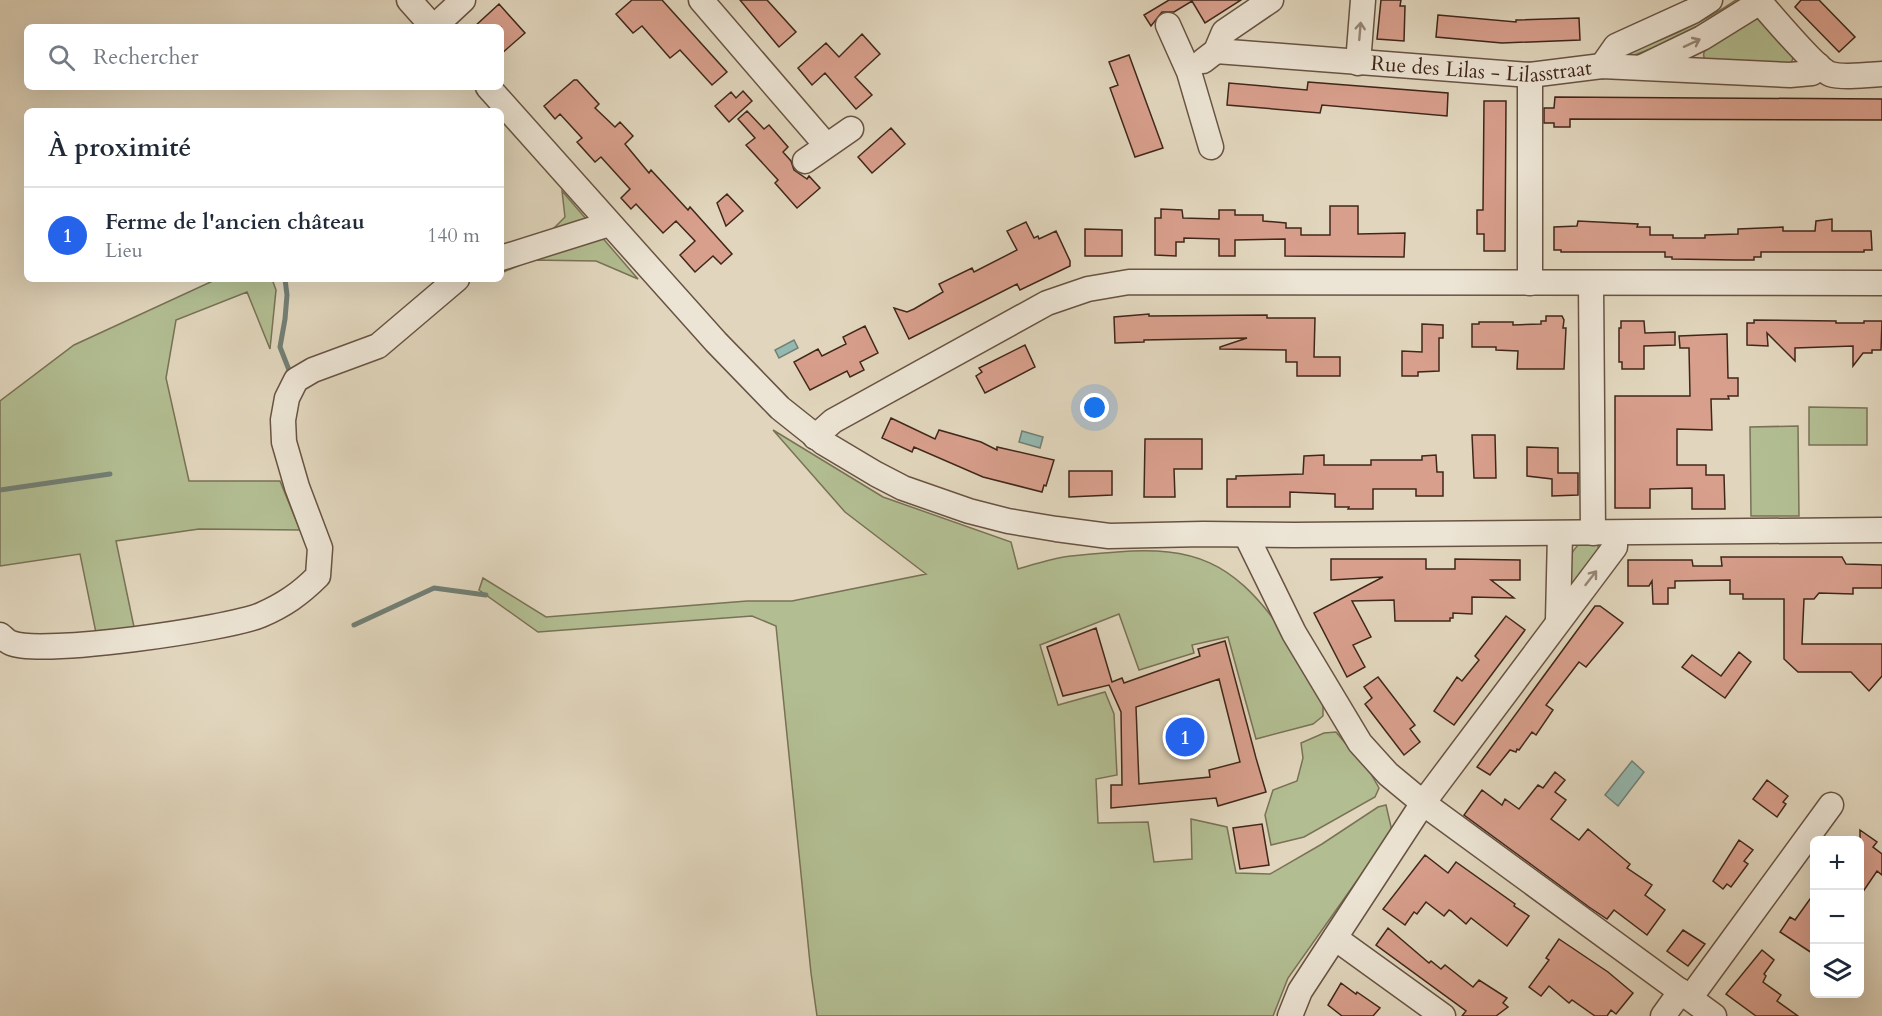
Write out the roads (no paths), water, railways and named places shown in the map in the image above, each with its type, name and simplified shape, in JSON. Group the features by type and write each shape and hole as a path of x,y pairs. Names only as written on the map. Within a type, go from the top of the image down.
{"street":[{"path":"409,0 431,24"},
{"path":"437,24 463,0"},
{"path":"701,0 826,145"},
{"path":"1189,72 1216,51 1224,32 1270,0"},
{"name":"Rue des Lilas - Lilasstraat","path":"1358,63 1363,0"},
{"name":"Rue des Lilas - Lilasstraat","path":"1602,66 1616,46 1693,12 1710,0"},
{"name":"Rue des Lilas - Lilasstraat","path":"1639,68 1702,38 1761,1 1818,65 1829,74 1882,74"},
{"path":"1168,25 1189,72 1211,147"},
{"name":"Rue des Lilas - Lilasstraat","path":"1216,51 1530,75 1602,66 1790,75 1812,73 1818,65"},
{"path":"1530,75 1530,283"},
{"path":"491,90 716,342 780,408 815,436 876,474 903,488 969,511 1008,521 1109,536 1882,530"},
{"path":"805,160 851,129"},
{"path":"504,257 609,224"},
{"path":"0,635 12,644 34,647 92,644 216,627 260,615 299,595 318,576 320,548 297,487 284,442 282,420 287,398 296,380 313,370 378,346 453,282"},
{"path":"815,436 833,421 1047,303 1088,289 1130,282 1882,283"},
{"path":"1290,1016 1300,991 1423,802 1558,620 1616,547 1604,533 1591,284"},
{"path":"1558,620 1560,534"},
{"path":"1246,535 1294,633 1360,743 1388,774 1714,1016"},
{"path":"1663,1016 1686,995 1831,805"},
{"path":"1335,938 1443,1016"}],"water":[{"path":"794,340 798,348 779,358 775,350"},
{"path":"1022,431 1043,437 1040,448 1019,442"},
{"path":"1632,761 1644,772 1618,806 1605,795"}],"waterway":[{"path":"285,282 287,295 280,347 289,370"},
{"path":"0,490 110,474"},
{"path":"354,625 434,588 486,595"}],"place":[{"name":"Ferme de l'ancien château","path":"1185,737"}]}
